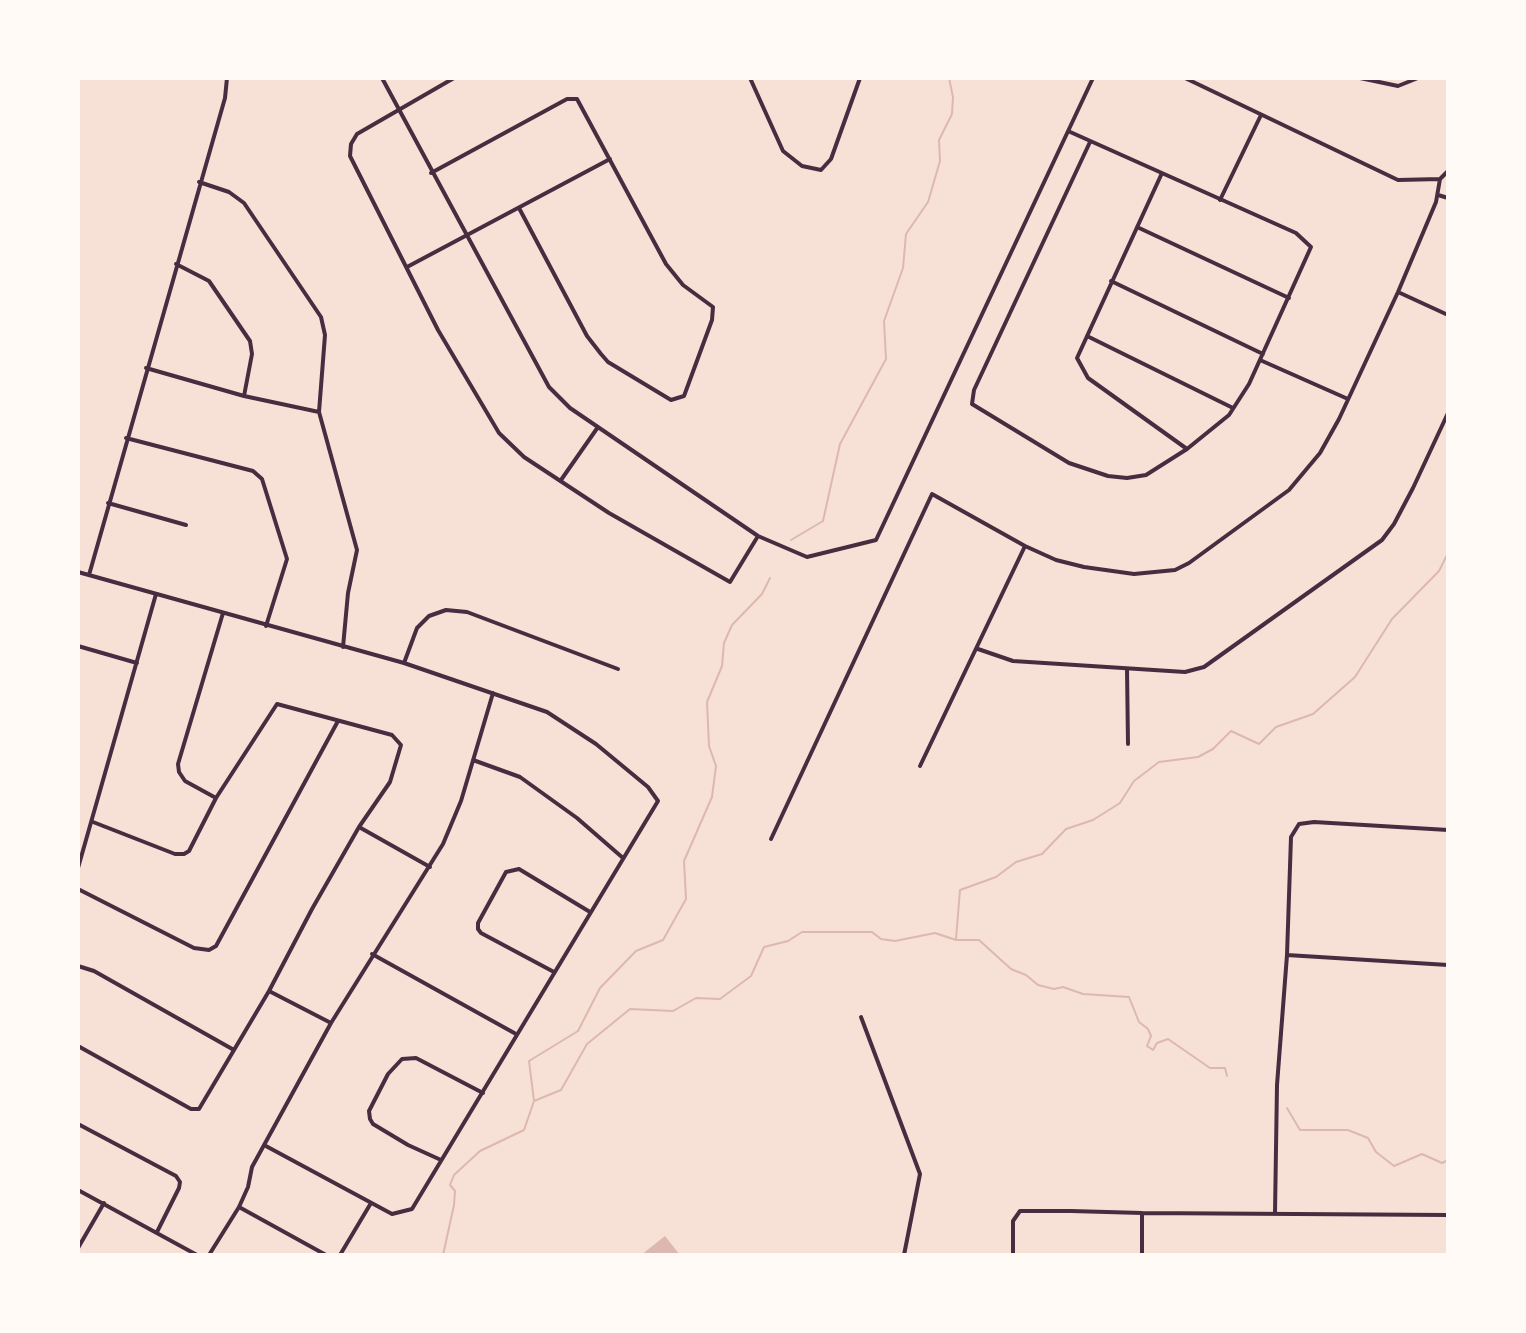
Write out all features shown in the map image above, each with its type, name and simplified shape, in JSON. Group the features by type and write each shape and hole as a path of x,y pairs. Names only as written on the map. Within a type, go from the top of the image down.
{"street":[{"path":"89,575 126,438 225,98 227,78"},
{"path":"382,78 431,173 549,387 570,408 758,536 807,557 876,540 1093,78"},
{"path":"454,78 357,134 351,144 350,156 438,330 499,433 524,457 609,513 730,582 758,536"},
{"path":"750,78 783,151 802,166 820,170 831,159 860,78"},
{"path":"1185,78 1398,180 1440,179"},
{"path":"1360,78 1398,86 1418,78"},
{"path":"431,173 570,98 577,99 666,264 682,285 711,304 714,310 686,394 677,400 671,400 608,362 600,354 587,336 519,208"},
{"path":"1220,200 1261,115"},
{"path":"1067,131 1296,232 1309,242 1311,252 1263,354 1224,421 1146,476 1127,478 1108,476 1069,463 972,404 974,390 1090,142"},
{"path":"408,267 610,159"},
{"path":"771,838 932,494 1024,546 1056,560 1084,567 1134,574 1175,570 1289,490 1320,453 1398,292 1438,195 1440,179 1448,171"},
{"path":"1162,173 1077,358 1088,378 1187,449"},
{"path":"199,182 229,192 244,203 321,317 325,335 319,412 357,550 348,593 343,647"},
{"path":"1438,195 1448,198"},
{"path":"1137,227 1289,298"},
{"path":"176,264 208,280 250,341 252,354 244,396"},
{"path":"1111,281 1263,354"},
{"path":"1398,292 1448,315"},
{"path":"1087,336 1233,408"},
{"path":"1260,360 1348,399"},
{"path":"146,368 244,396 319,412"},
{"path":"978,649 1013,661 1185,672 1204,667 1382,540 1395,524 1448,413"},
{"path":"561,480 598,427"},
{"path":"126,438 253,471 262,479 287,559 266,626"},
{"path":"108,503 186,525"},
{"path":"920,766 978,649 1024,546"},
{"path":"78,572 404,663 561,719 596,744 648,787 658,801 412,1209 392,1214 264,1145"},
{"path":"78,867 93,822 156,594"},
{"path":"404,663 417,628 429,615 446,610 467,612 618,669"},
{"path":"216,798 185,782 179,772 178,764 223,613"},
{"path":"78,646 136,663"},
{"path":"1126,669 1128,744"},
{"path":"209,1255 239,1207 248,1187 252,1167 331,1023 372,954 430,867 455,818 493,693"},
{"path":"78,1046 195,1109 202,1105 269,991 359,827 390,782 401,745 392,735 280,704 274,705 216,798 189,851 184,854 175,854 93,822"},
{"path":"78,889 194,948 209,950 216,946 338,721"},
{"path":"472,760 513,773 530,783 577,818 623,858"},
{"path":"1275,1213 1277,1085 1287,955 1291,837 1299,824 1314,822 1448,830"},
{"path":"359,827 430,867"},
{"path":"554,972 481,933 478,929 478,923 506,872 519,869 590,912"},
{"path":"372,954 516,1034"},
{"path":"1287,955 1448,965"},
{"path":"78,966 94,971 234,1050"},
{"path":"269,991 331,1023"},
{"path":"861,1017 920,1174 904,1255"},
{"path":"441,1160 408,1145 373,1124 369,1111 388,1074 402,1059 416,1058 483,1093"},
{"path":"78,1124 176,1176 180,1182 179,1188 157,1232"},
{"path":"78,1190 197,1255"},
{"path":"78,1248 104,1203"},
{"path":"340,1255 371,1203"},
{"path":"239,1207 326,1255"},
{"path":"1012,1255 1013,1221 1020,1211 1448,1215"},
{"path":"1142,1213 1142,1255"}],"shaded area":[{"path":"665,1236 680,1255 641,1255"}],"waterway":[{"path":"791,540 823,521 840,444 886,359 884,321 903,268 906,234 928,202 940,161 939,140 952,114 953,97 949,78"},
{"path":"956,939 960,890 996,877 1016,862 1042,854 1066,829 1093,820 1120,803 1134,781 1159,762 1198,757 1213,749 1231,731 1259,744 1276,727 1313,714 1355,677 1392,619 1439,571 1448,553"},
{"path":"534,1101 529,1061 578,1031 600,988 636,951 663,940 686,899 684,861 712,797 716,766 709,746 707,702 722,666 724,643 732,625 762,594 770,578"},
{"path":"443,1255 454,1205 455,1191 450,1185 454,1175 480,1151 524,1130 534,1101 561,1090 587,1044 630,1009 673,1011 696,998 720,999 751,976 764,947 788,941 802,932 872,932 881,939 895,941 935,933 956,940 979,940 1011,969 1026,975 1038,985 1054,989 1063,987 1083,994 1129,997 1139,1022 1148,1029 1151,1036 1147,1046 1153,1050 1157,1043 1168,1039 1210,1068 1225,1068 1227,1076"},
{"path":"1287,1108 1300,1130 1348,1130 1368,1138 1376,1152 1394,1166 1422,1154 1442,1163 1448,1160"}]}
